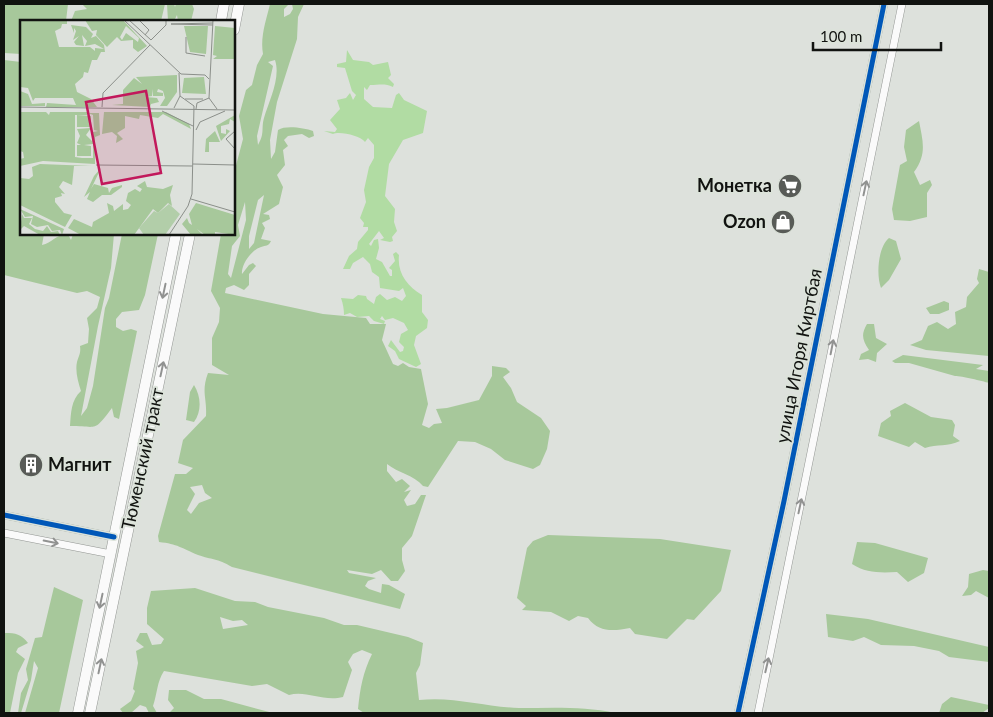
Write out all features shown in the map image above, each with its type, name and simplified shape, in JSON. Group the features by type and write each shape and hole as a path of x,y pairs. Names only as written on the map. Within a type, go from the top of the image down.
{"main road":[{"path":"221,20 224,4"},
{"path":"235,25 239,4"},
{"name":"Тюменский тракт","path":"78,713 176,235"},
{"name":"Тюменский тракт","path":"90,713 190,235"}],"street":[{"name":"улица Игоря Киртбая","path":"738,713 784,501 884,4"},
{"name":"улица Игоря Киртбая","path":"758,713 902,4"},
{"path":"4,515 114,537"},
{"path":"4,533 111,554"}],"shaded area":[{"path":"4,4 68,4 66,20 20,20 20,54 4,53"},
{"path":"82,4 165,4 161,20 71,20 75,11 87,9"},
{"path":"167,4 174,4 175,7 176,4 192,4 194,9 191,20 178,20 177,15 174,20 168,20"},
{"path":"270,4 289,4 284,9 284,17 290,14 293,9 292,4 304,4 298,17 297,39 277,102 270,140 271,159 275,152 278,130 281,128 290,127 313,131 314,136 309,138 302,134 288,136 284,140 288,146 283,150 285,165 277,175 283,187 279,204 263,214 269,215 270,219 262,223 265,228 261,239 271,241 268,245 250,254 245,262 242,274 249,265 253,263 256,266 249,274 249,285 244,290 234,285 226,288 225,293 323,314 366,318 370,324 386,324 382,340 393,364 398,366 403,363 409,367 421,369 428,404 422,425 429,428 434,424 442,423 436,409 479,400 492,376 492,366 506,368 510,372 503,377 511,388 517,402 541,418 550,431 547,449 540,465 533,469 505,460 491,449 475,442 458,441 428,487 423,486 415,479 387,464 387,471 396,482 402,479 410,486 404,492 411,490 404,500 407,506 415,504 421,495 426,495 412,536 402,548 402,560 405,571 398,581 391,581 381,570 372,574 347,570 349,573 376,578 368,581 365,586 369,589 381,593 382,584 389,585 405,594 400,609 232,567 175,545 159,542 158,536 175,474 186,474 193,468 178,463 183,440 206,416 205,390 208,373 229,375 212,365 212,338 219,322 220,308 211,291 221,235 235,235 235,169 243,139 239,116 246,90 252,85 257,65 263,54 265,23","holes":["275,60 277,74 258,145 257,136 273,66 268,62","264,195 254,243 249,249 249,236 258,200","245,202 246,220 231,278 228,274 232,246 240,236 238,225","202,485 205,493 212,498 199,503 191,514 187,510 195,494 190,487"]},
{"path":"347,50 353,60 369,62 373,65 388,62 391,75 388,78 394,84 393,87 370,85 367,90 364,87 364,99 373,107 392,108 396,95 399,93 404,100 427,111 423,133 403,140 389,164 385,196 395,209 394,222 397,231 392,237 393,241 380,240 384,238 379,231 369,244 371,246 374,240 378,239 379,248 376,259 382,262 390,276 392,276 392,270 389,268 395,261 393,254 396,252 399,255 401,273 404,278 422,295 422,312 428,320 427,328 416,336 414,345 421,364 416,367 399,359 395,351 388,346 391,340 400,352 403,351 404,347 399,342 401,334 408,330 404,323 393,318 385,320 382,316 380,319 385,321 384,324 374,321 369,316 357,317 350,313 344,315 341,298 353,299 358,295 366,296 374,304 376,297 380,294 387,300 395,297 402,301 406,296 403,288 399,291 380,288 379,277 372,272 370,264 363,257 353,263 350,269 343,269 349,256 357,249 358,242 368,230 368,227 363,227 364,223 360,218 366,202 364,190 369,167 374,158 374,145 368,138 365,142 350,135 333,134 324,131 335,132 337,129 330,120 340,109 337,100 346,98 350,93 353,100 356,95 352,91 345,68 337,67 337,64 346,62"},
{"path":"4,60 20,62 20,235 44,235 42,245 62,235 68,235 71,240 73,235 114,235 111,268 81,416 87,408 93,386 105,308 109,298 122,235 158,235 145,295 139,310 122,312 116,319 116,327 123,331 131,329 137,331 119,419 114,417 112,408 98,425 91,427 70,426 73,403 81,391 76,369 80,346 88,343 89,329 87,318 97,308 100,297 87,291 77,293 4,275"},
{"path":"919,121 923,148 921,159 914,172 920,185 930,180 932,185 927,193 927,217 910,221 894,220 892,209 900,165 907,161 904,147 906,130"},
{"path":"889,238 896,241 901,259 889,280 881,288 879,282 880,254 885,242"},
{"path":"979,269 989,272 989,356 926,350 910,345 922,340 928,326 937,322 948,329 956,324 955,312 966,307 967,297 979,283 977,279"},
{"path":"944,301 949,303 949,310 939,314 930,314 926,308"},
{"path":"867,324 874,324 876,338 887,344 877,353 876,362 868,359 859,360 861,354 869,350 863,337"},
{"path":"903,355 983,365 976,369 989,371 989,383 909,363 895,363 892,361"},
{"path":"194,385 200,404 197,418 194,422 186,420 190,392"},
{"path":"905,403 931,417 952,420 955,425 953,436 960,441 925,448 915,442 909,447 878,436 881,423 891,416 890,411"},
{"path":"548,535 660,539 731,550 721,591 694,620 687,619 667,639 635,634 630,628 618,630 602,629 588,618 578,616 569,621 551,612 522,610 526,606 517,598 527,548 533,541"},
{"path":"857,542 875,543 928,558 924,573 908,582 897,572 873,572 857,567 852,564"},
{"path":"983,570 989,571 989,598 976,591 971,595 962,596 968,587 969,574"},
{"path":"54,587 83,600 59,713 25,713 38,668 34,661 31,680 21,713 18,713 21,693 28,680 26,669 35,638 42,637"},
{"path":"195,588 235,601 255,602 268,607 324,618 344,625 357,625 408,637 423,643 420,665 416,673 419,700 444,699 519,708 580,708 616,713 364,713 358,709 360,694 364,674 372,654 362,650 353,654 348,662 352,670 343,697 329,698 302,694 289,695 267,684 252,686 164,671 158,684 153,706 157,713 149,713 146,707 140,705 131,713 123,713 120,709 131,701 135,691 133,689 138,663 136,651 144,647 136,641 140,633 147,633 152,645 161,644 164,639 147,624 147,608 151,591","holes":["220,617 233,621 242,620 248,625 223,629"]},
{"path":"826,614 868,619 989,647 989,662 949,657 939,651 914,646 881,645 864,637 853,641 828,637"},
{"path":"5,633 18,635 28,643 18,648 16,652 25,659 18,673 10,713 4,713"},
{"path":"169,690 186,690 204,699 221,699 273,713 169,713 174,708 168,700"},
{"path":"951,697 989,705 989,708 982,713 939,713 942,704"}],"cycle path":[{"path":"738,713 784,501 884,4"},
{"path":"4,515 114,537"}],"place":[{"name":"Монетка","path":"790,186"},
{"name":"Ozon","path":"783,222"},
{"name":"Магнит","path":"31,465"}]}
